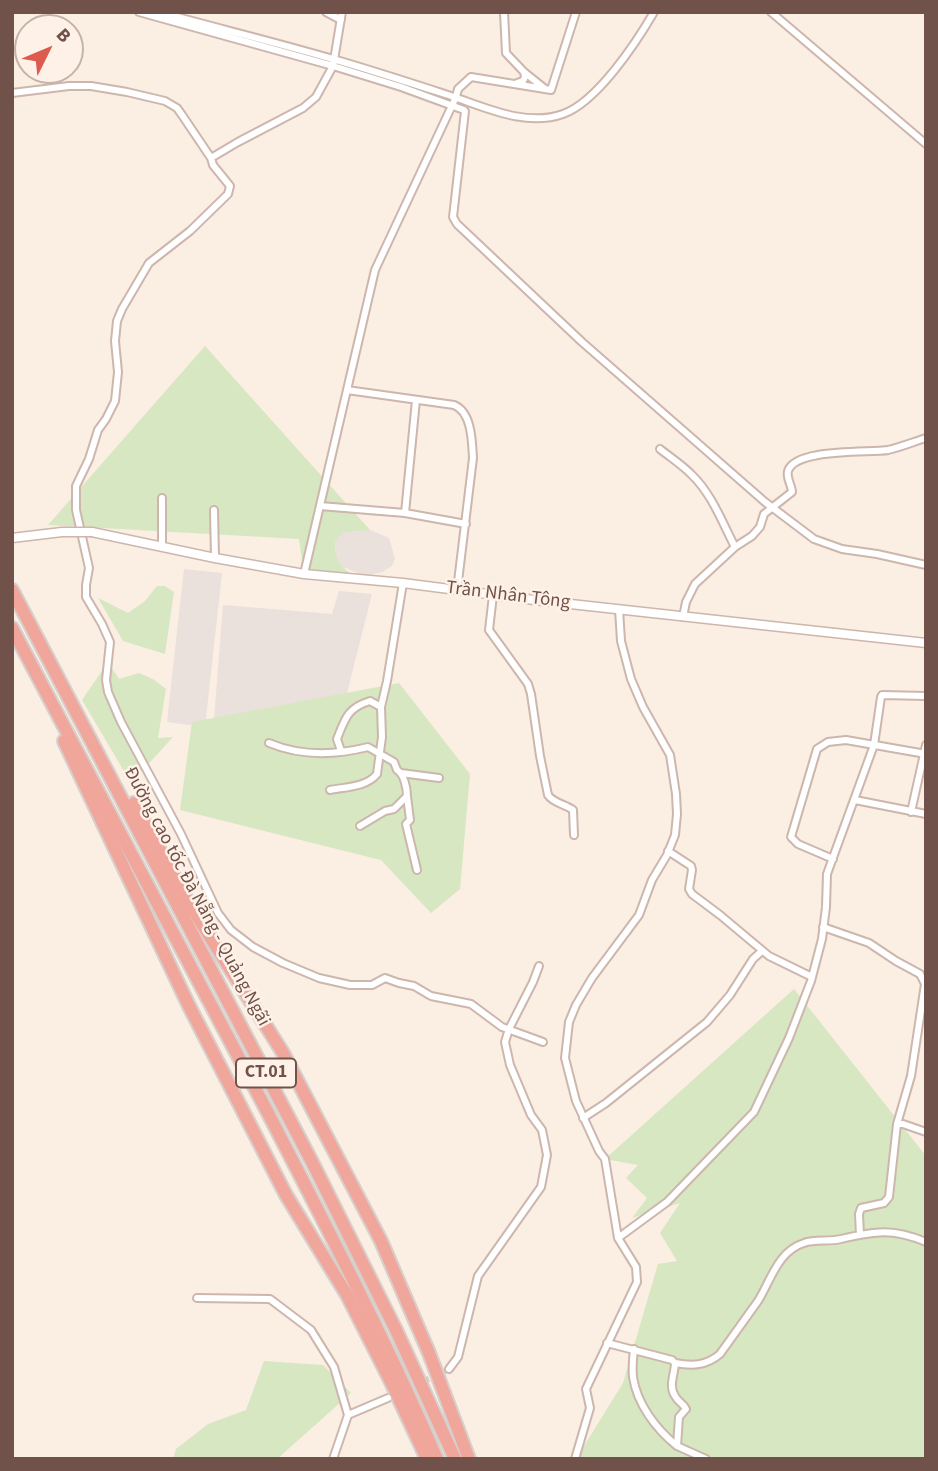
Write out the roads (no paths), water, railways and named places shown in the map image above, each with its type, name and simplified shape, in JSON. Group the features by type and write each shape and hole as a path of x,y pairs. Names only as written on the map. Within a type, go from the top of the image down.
{"highway":[{"name":"CT.01","path":"12,590 68,691"},
{"name":"CT.01","path":"12,630 52,709"},
{"name":"Đường cao tốc Đà Nẵng - Quảng Ngãi","path":"68,691 397,1330 455,1459"},
{"path":"68,691 190,905 283,1053 381,1241 429,1353 469,1459"},
{"name":"Đường cao tốc Đà Nẵng - Quảng Ngãi","path":"52,709 297,1170 382,1339 437,1459"},
{"path":"52,709 195,1018 286,1195 347,1295 427,1459"}],"street":[{"path":"139,12 334,62"},
{"path":"159,12 334,62 455,101 525,117 542,118 565,113 583,102 625,57 654,12"},
{"path":"211,158 303,108 316,97 334,62 342,16 326,12"},
{"path":"504,12 506,52 524,72 545,89"},
{"path":"304,574 375,270 455,101 458,89 471,77 551,90 576,12"},
{"path":"771,12 926,144"},
{"path":"516,84 523,81 524,72"},
{"path":"12,93 80,86 127,92 165,101 177,108 230,186 228,194 149,264 122,309 116,328 118,372 115,401 98,430 89,459 76,486 78,520 89,568 86,597 110,642 106,687 121,722 181,834 218,913 242,940 283,963 319,978 350,985 372,985 385,978 414,986 431,996 471,1004 492,1021 509,1030 543,1042"},
{"path":"455,101 466,111 453,216 457,224 582,342 772,507 814,539 842,550 877,554 926,565"},
{"path":"347,390 459,406 464,413 473,458 457,590"},
{"path":"405,513 416,400"},
{"path":"683,617 695,584 735,547 752,536 759,529 763,516 792,492 788,471 795,463 832,453 887,450 926,438"},
{"path":"660,449 692,474 704,489 714,503 735,547"},
{"path":"162,498 162,546"},
{"path":"320,506 405,513 466,524"},
{"path":"214,510 215,558"},
{"name":"Trần Nhân Tông","path":"12,538 62,532 92,532 304,574 926,643"},
{"path":"330,790 366,783 377,774 383,737 381,707 403,583"},
{"path":"493,595 489,630 528,684 548,794 573,810 574,835"},
{"path":"575,1459 590,1408 586,1389 637,1282 636,1267 618,1238 605,1159 576,1101 565,1058 569,1022 582,993 639,915 652,880 674,835 677,814 670,755 643,707 631,679 621,641 618,609"},
{"path":"618,1238 667,1202 754,1112 789,1038 812,977 824,927 827,874 874,745 879,700 882,695 926,696"},
{"path":"341,751 337,740 345,719 357,705 370,701 381,707"},
{"path":"833,859 798,844 791,837 817,748 838,740 925,754"},
{"path":"269,743 286,750 312,753 368,747 394,762 397,770 401,772 439,778"},
{"path":"911,812 926,745"},
{"path":"401,772 407,791 410,820 406,824 418,870"},
{"path":"360,826 385,811 394,809 407,796"},
{"path":"855,800 926,814"},
{"path":"668,850 691,866 688,886 692,894 762,951 812,977"},
{"path":"824,927 869,943 920,974 925,981 911,1076 897,1124 889,1197 884,1203 861,1208 860,1235"},
{"path":"583,1118 707,1023 762,951"},
{"path":"449,1369 458,1357 478,1276 541,1187 547,1155 542,1130 531,1115 510,1065 505,1042 539,966"},
{"path":"897,1124 926,1132"},
{"path":"607,1343 675,1363 697,1365 720,1354 759,1298 780,1261 795,1247 806,1242 824,1242 890,1231 926,1242"},
{"path":"197,1298 270,1300 311,1330 334,1367 348,1415 333,1459"},
{"path":"634,1349 633,1377 641,1401 658,1429 677,1446 706,1459"},
{"path":"675,1363 671,1385 674,1396 686,1409 679,1417 677,1446"},
{"path":"348,1415 388,1398"}],"tunnel":[{"path":"407,1389 449,1369"}]}
